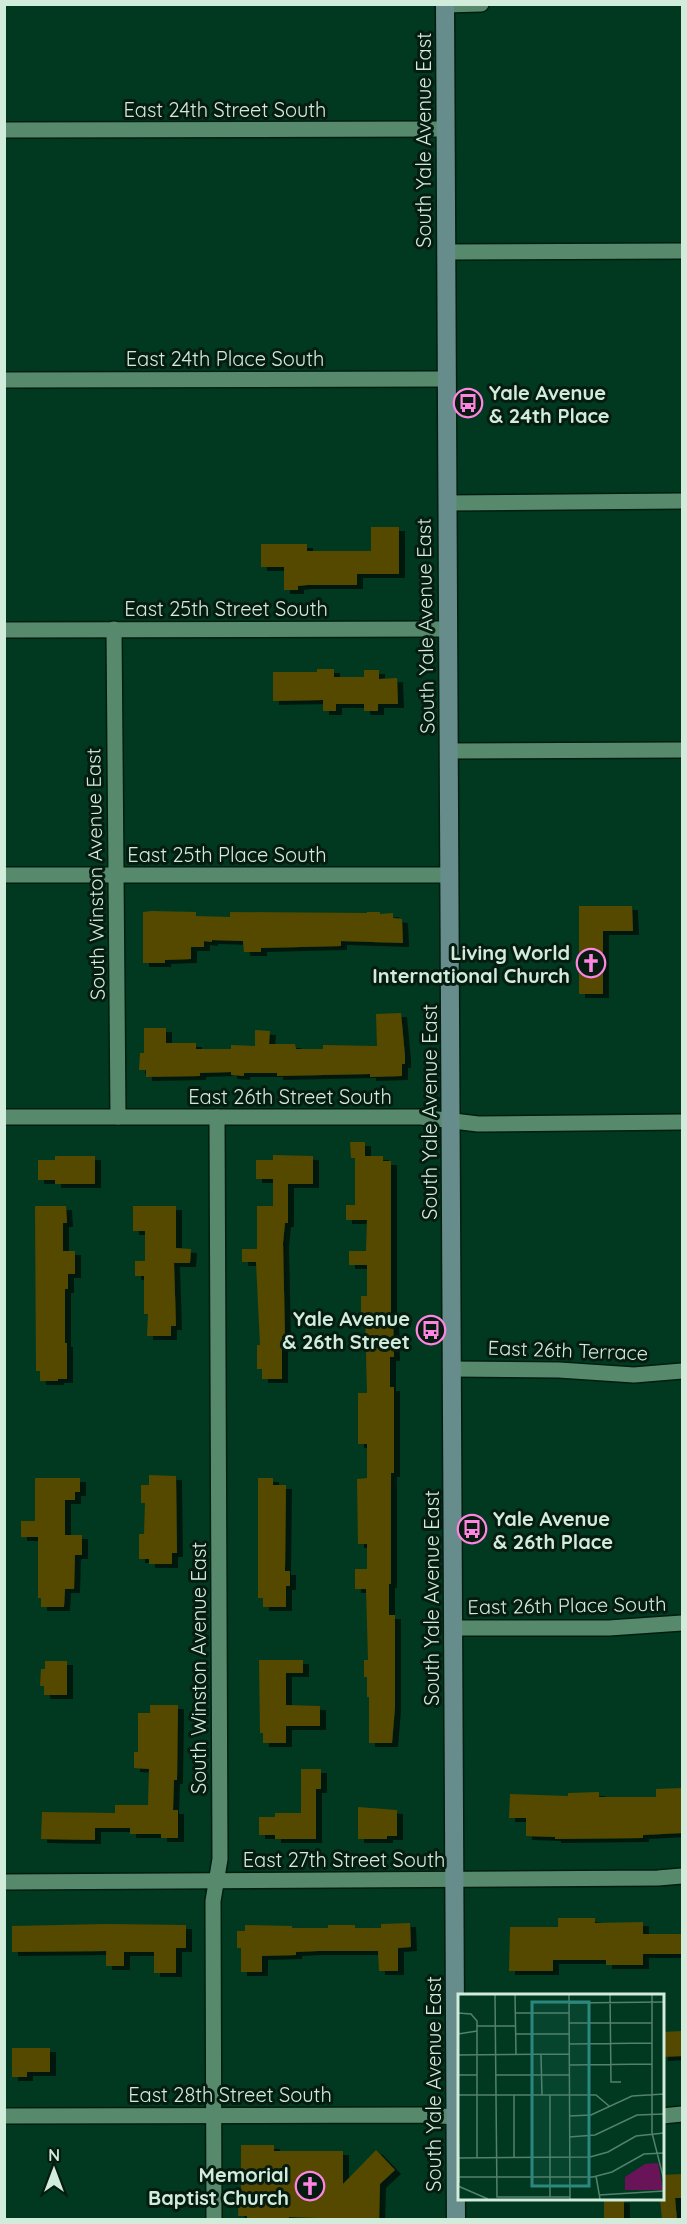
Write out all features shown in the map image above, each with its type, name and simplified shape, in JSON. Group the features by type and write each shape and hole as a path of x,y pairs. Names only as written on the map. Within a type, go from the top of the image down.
{"main road":[{"name":"South Yale Avenue East","path":"445,4 456,2220"}],"street":[{"path":"445,4 481,4"},
{"name":"East 24th Street South","path":"4,130 446,129"},
{"path":"446,252 682,251"},
{"name":"East 24th Place South","path":"4,380 446,379"},
{"path":"447,503 682,501"},
{"name":"South Winston Avenue East","path":"114,629 118,1117"},
{"name":"East 25th Street South","path":"4,630 448,629"},
{"path":"449,751 682,750"},
{"name":"East 25th Place South","path":"4,874 450,875"},
{"name":"East 26th Street South","path":"4,1117 421,1117 478,1124 682,1122"},
{"name":"South Winston Avenue East","path":"214,2220 213,1901 220,1859 216,1117"},
{"name":"East 26th Terrace","path":"452,1369 559,1370 634,1375 682,1371"},
{"name":"East 26th Place South","path":"453,1628 609,1628 682,1623"},
{"name":"East 27th Street South","path":"4,1882 455,1880 682,1876"},
{"path":"663,2116 682,2114"},
{"name":"East 28th Street South","path":"4,2116 421,2115 457,2117"}],"building":[{"path":"371,527 399,527 399,574 357,574 357,585 307,585 298,586 298,590 284,590 284,567 261,567 261,544 307,544 307,551 371,551"},
{"path":"317,669 334,669 334,677 364,677 364,670 379,670 379,679 397,678 398,704 378,704 378,711 364,711 364,704 336,704 336,711 323,711 323,700 273,701 273,672 317,672"},
{"name":"Living World International Church","path":"579,906 632,906 633,931 603,931 603,994 579,994"},
{"path":"143,912 196,912 196,916 230,917 230,912 393,913 393,918 402,919 403,943 341,941 341,946 261,948 261,952 244,952 243,941 212,940 212,942 204,941 204,947 191,947 191,959 165,960 165,963 143,963"},
{"path":"401,1013 405,1056 402,1076 370,1077 370,1074 277,1076 277,1073 244,1073 244,1076 231,1075 231,1072 200,1073 200,1076 146,1077 146,1070 139,1070 140,1053 144,1053 144,1028 166,1028 166,1043 196,1043 196,1049 231,1049 231,1045 255,1046 255,1030 270,1031 269,1044 295,1044 296,1049 323,1049 323,1045 377,1046 376,1014"},
{"path":"350,1142 365,1142 365,1156 383,1156 383,1161 391,1161 391,1315 393,1315 394,1357 390,1357 390,1387 394,1387 394,1473 391,1473 389,1615 395,1615 395,1707 392,1743 369,1743 369,1697 367,1697 367,1677 364,1677 364,1660 368,1660 366,1589 355,1589 355,1569 367,1569 367,1544 358,1544 357,1479 367,1478 367,1444 358,1444 358,1393 367,1393 365,1313 361,1313 361,1296 367,1296 367,1265 349,1265 349,1251 366,1251 367,1220 346,1220 346,1205 355,1205 355,1158 351,1158"},
{"path":"273,1155 313,1156 313,1184 288,1184 288,1223 285,1223 283,1243 285,1336 282,1336 282,1379 262,1379 262,1369 257,1369 257,1345 260,1345 256,1262 242,1262 242,1249 257,1249 257,1206 273,1206 273,1179 256,1179 256,1160 273,1160"},
{"path":"55,1156 95,1156 95,1184 55,1184 55,1180 38,1180 38,1160 55,1160"},
{"path":"35,1206 66,1206 67,1223 63,1223 63,1251 75,1251 75,1274 68,1274 68,1289 65,1289 67,1379 58,1379 58,1381 40,1381 40,1371 36,1371"},
{"path":"133,1206 176,1206 176,1248 191,1249 190,1263 174,1263 176,1326 171,1326 171,1336 147,1336 148,1314 144,1314 144,1276 135,1276 135,1261 145,1261 145,1231 133,1231"},
{"path":"149,1475 176,1476 177,1553 172,1553 172,1564 149,1564 149,1559 139,1559 139,1534 144,1534 145,1503 141,1503 141,1485 149,1485"},
{"path":"35,1478 80,1478 80,1492 75,1492 75,1500 65,1500 65,1535 82,1535 82,1555 75,1555 74,1589 65,1589 64,1607 41,1607 41,1598 38,1598 38,1537 21,1537 21,1521 35,1521"},
{"path":"258,1478 273,1478 273,1485 286,1485 285,1571 290,1571 290,1586 286,1586 286,1607 263,1607 263,1598 258,1598"},
{"path":"259,1660 303,1660 303,1673 286,1673 286,1705 320,1706 320,1726 286,1726 286,1743 263,1743 263,1733 260,1733"},
{"path":"45,1661 67,1661 67,1695 44,1695 44,1686 40,1686 41,1669 45,1669"},
{"path":"150,1705 178,1705 177,1780 174,1780 173,1810 178,1810 178,1838 161,1838 161,1834 130,1834 130,1828 95,1828 95,1840 41,1839 42,1812 115,1813 115,1805 148,1805 149,1769 134,1768 134,1752 138,1752 138,1713 150,1713"},
{"path":"301,1769 321,1769 321,1789 316,1789 316,1839 275,1839 275,1835 259,1835 259,1817 275,1817 275,1813 301,1813"},
{"path":"682,1788 682,1833 643,1835 643,1838 555,1839 555,1837 526,1836 526,1818 509,1818 510,1794 568,1796 568,1793 599,1792 599,1797 656,1797 656,1789"},
{"path":"358,1807 397,1810 397,1836 387,1836 387,1839 358,1839"},
{"path":"558,1918 595,1918 595,1923 643,1922 643,1934 682,1934 682,1954 643,1954 643,1965 606,1965 606,1960 553,1960 553,1971 509,1971 510,1927 558,1927"},
{"path":"410,1923 411,1947 398,1948 398,1971 379,1971 378,1951 318,1951 296,1952 296,1955 262,1956 262,1972 241,1972 241,1948 237,1948 237,1931 245,1931 245,1925 328,1928 328,1925 355,1925 355,1928 381,1928 381,1924"},
{"path":"186,1925 186,1948 176,1948 176,1973 154,1973 154,1952 124,1952 124,1966 106,1966 106,1951 12,1952 12,1926"},
{"path":"682,2031 682,2056 663,2057 663,2032"},
{"path":"12,2048 50,2048 50,2072 27,2072 27,2077 12,2077"},
{"name":"Memorial Baptist Church","path":"241,2145 274,2145 274,2151 343,2151 343,2184 376,2150 395,2170 380,2184 379,2220 289,2217 289,2220 247,2220 247,2216 238,2216 239,2194 241,2194"},
{"path":"682,2174 682,2198 675,2198 677,2220 662,2220 660,2200 663,2200 663,2175"},
{"path":"604,2200 624,2200 624,2220 604,2220"}],"place":[{"name":"Yale Avenue & 24th Place","path":"468,403"},
{"name":"Living World International Church","path":"591,963"},
{"name":"Yale Avenue & 26th Street","path":"431,1330"},
{"name":"Yale Avenue & 26th Place","path":"472,1529"},
{"name":"Memorial Baptist Church","path":"310,2186"}]}
